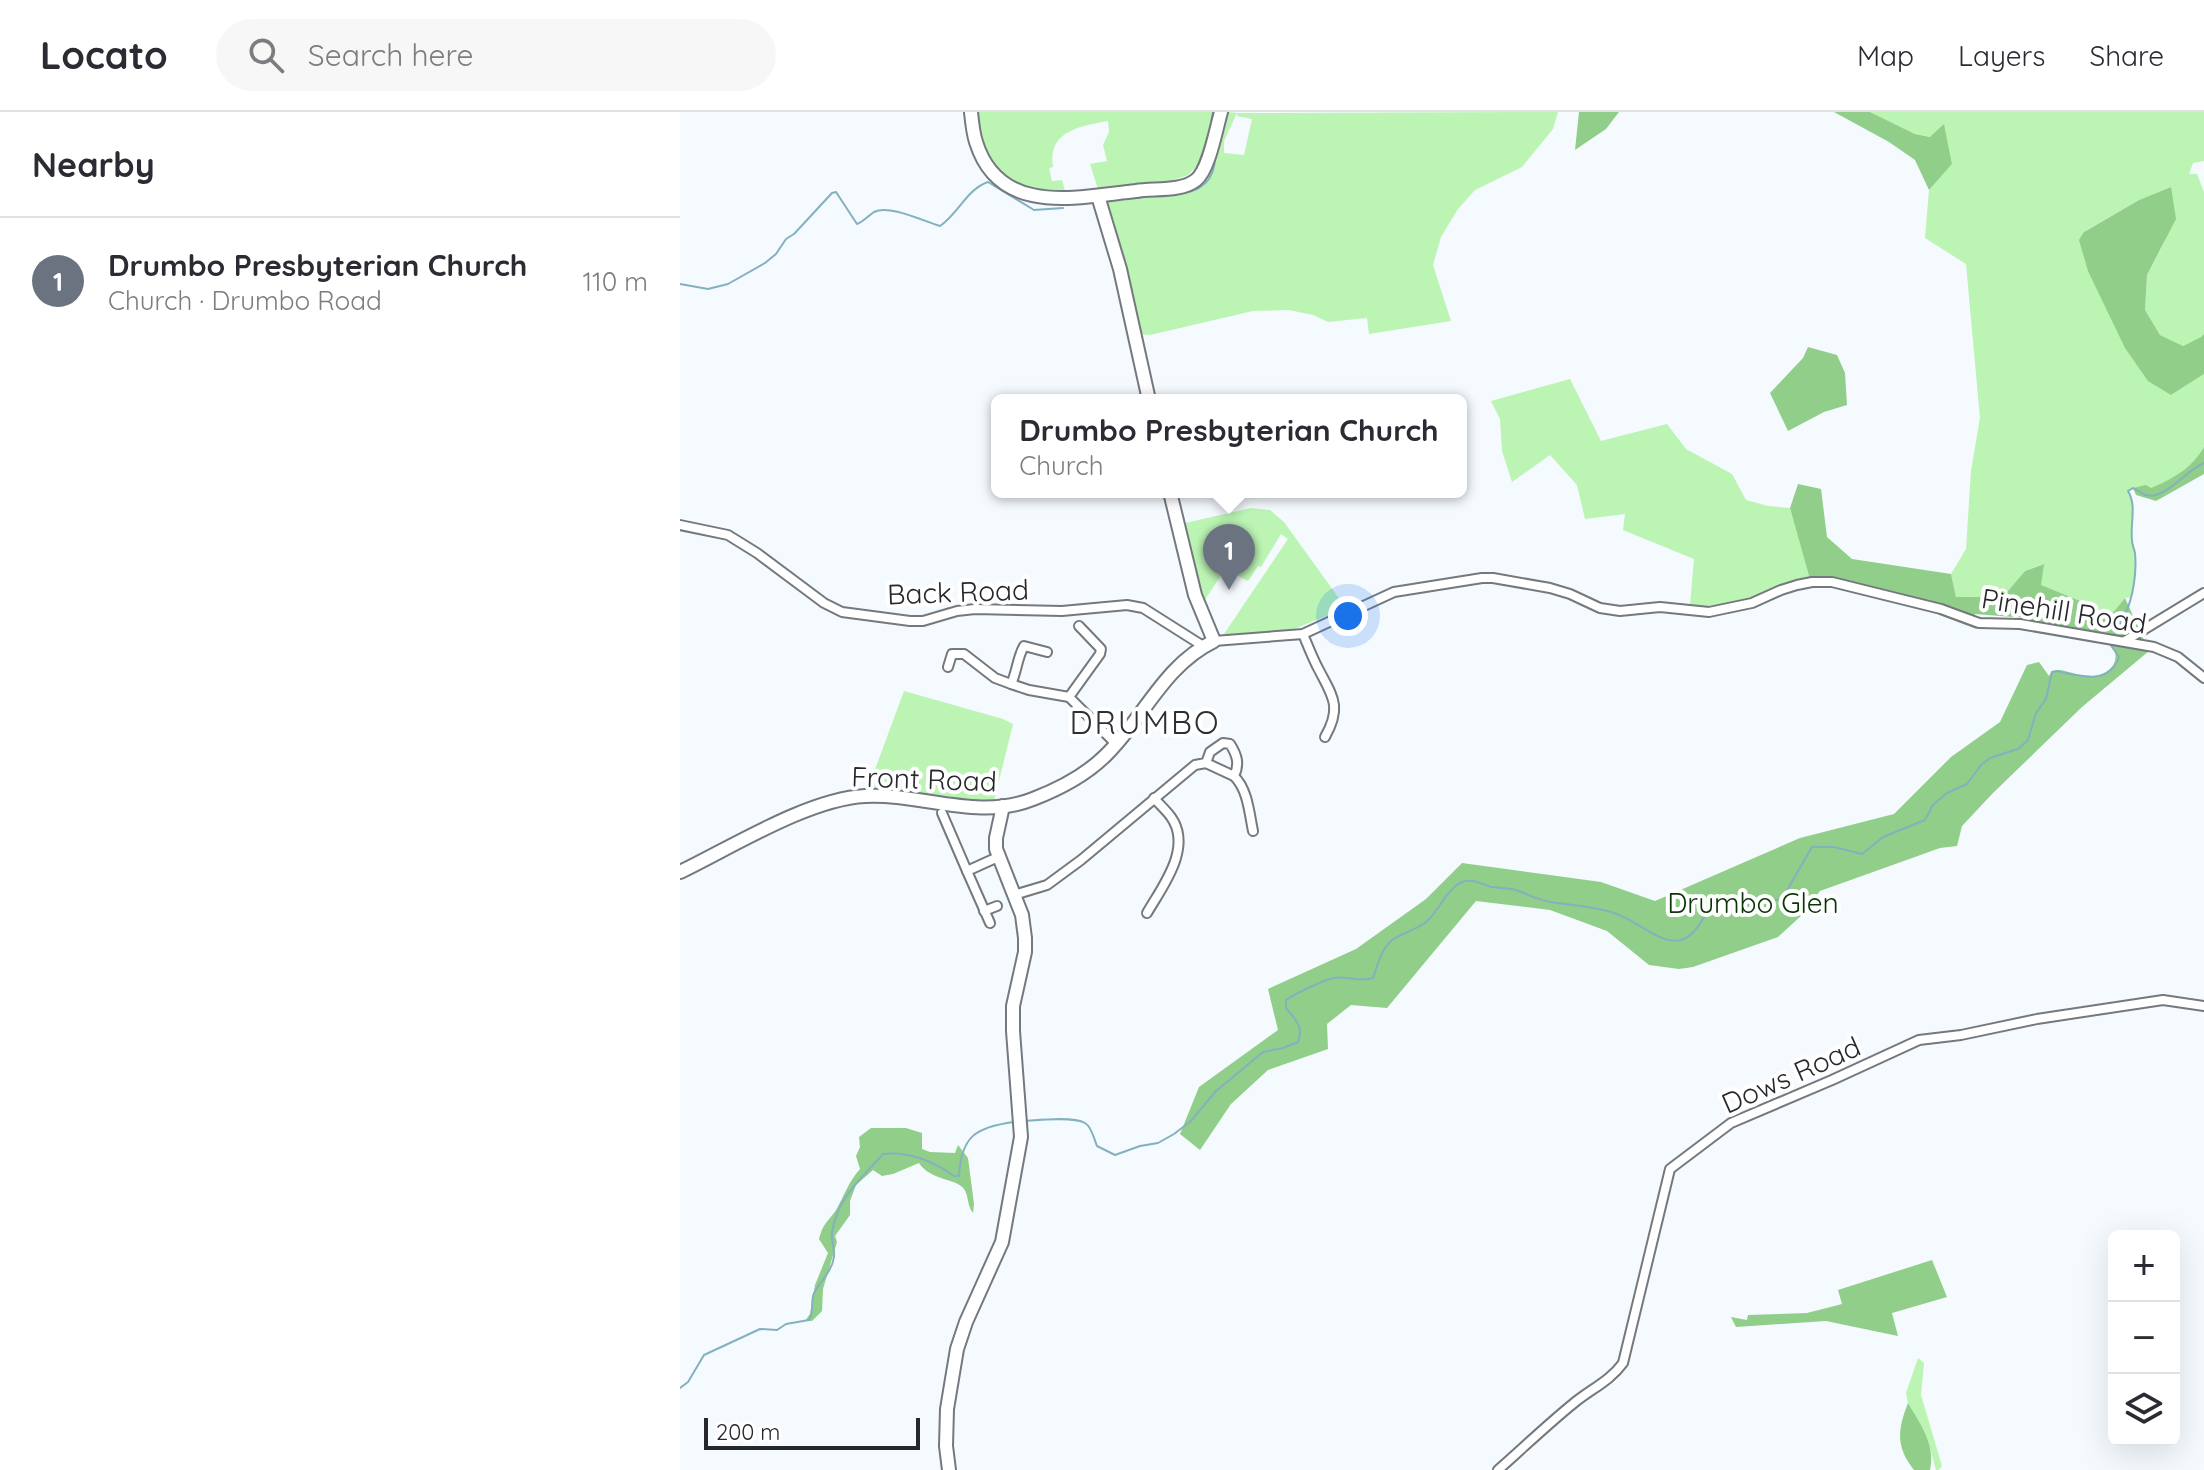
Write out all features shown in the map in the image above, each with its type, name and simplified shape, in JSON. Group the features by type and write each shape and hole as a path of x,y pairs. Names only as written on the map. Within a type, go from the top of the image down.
{"street":[{"path":"971,112 976,141 991,170 1002,181 1031,196 1048,199 1075,199 1192,183 1204,170 1221,112"},
{"path":"1098,196 1120,269 1148,394"},
{"path":"1171,498 1208,644"},
{"name":"Back Road","path":"680,525 728,535 824,603 842,612 923,621 975,609 1062,611 1127,605 1143,608 1208,644"},
{"name":"Pinehill Road","path":"1208,644 1303,634 1394,592 1493,578 1564,592 1600,608 1620,611 1660,607 1709,612 1752,603 1797,585 1832,582 1941,609 1979,623 2020,624 2165,651 2190,665 2204,678"},
{"path":"2117,640 2204,593"},
{"path":"1069,697 1101,649 1079,626"},
{"path":"1303,634 1334,697 1334,716 1325,737"},
{"name":"Front Road","path":"680,872 802,811 847,797 901,797 982,808 1030,801 1091,768 1116,744 1157,689 1183,662 1208,644"},
{"path":"1011,684 1024,646 1047,652"},
{"path":"948,667 952,654 964,654 995,678 1029,690 1069,697 1116,744"},
{"path":"1206,763 1210,752 1217,746 1230,744 1238,762 1234,776"},
{"path":"1014,895 1047,885 1195,765 1206,763 1234,776 1241,783 1253,831"},
{"path":"1147,913 1169,877 1179,844 1172,818 1154,798"},
{"path":"949,1470 947,1409 957,1349 1002,1242 1020,1155 1013,1006 1025,952 1025,938 1022,915 998,857 996,838 1003,806"},
{"path":"942,813 990,923"},
{"path":"946,823 958,817"},
{"path":"967,871 998,857"},
{"path":"1154,900 1165,905"},
{"path":"984,911 997,906"},
{"name":"Dows Road","path":"1498,1470 1578,1400 1611,1378 1623,1363 1670,1169 1731,1123 1919,1040 2163,1000 2204,1006"}],"green space":[{"path":"976,112 1216,112 1200,163 1188,175 1165,183 1098,189 1090,164 1107,161 1103,145 1109,132 1108,121 1068,132 1055,145 1053,167 1049,168 1052,181 1062,180 1066,194 1063,194 1026,186 1003,172 987,152"},
{"path":"1228,112 1558,112 1553,129 1522,167 1475,190 1458,209 1441,237 1433,265 1451,321 1369,334 1367,318 1328,322 1289,310 1253,311 1150,335 1138,334 1116,230 1106,205 1108,200 1200,186 1208,176","holes":["1237,113 1237,116 1252,119 1244,155 1224,153 1224,141"]},
{"path":"1579,112 1619,112 1606,129 1575,150"},
{"path":"1834,112 1870,112 1915,134 1930,137 1944,124 1952,164 1929,190 1915,160"},
{"path":"1870,112 2204,112 2204,161 2193,163 2189,174 2197,174 2204,192 2204,334 2201,337 2183,346 2160,335 2145,310 2147,275 2165,241 2171,187 2139,200 2085,231 2171,395 2204,374 2204,447 2198,458 2173,479 2151,488 2136,487 2129,491 2133,509 2132,543 2136,558 2132,597 2125,598 2113,614 2040,585 2043,564 2025,571 2007,592 1996,597 1956,597 1951,574 1966,549 1971,471 1980,418 1966,264 1925,238 1929,190 1952,164 1944,125 1931,137 1915,134"},
{"path":"2171,187 2176,219 2147,275 2145,310 2160,335 2183,346 2204,334 2204,374 2171,395 2148,381 2125,348 2088,271 2079,240 2084,232 2139,200"},
{"path":"1808,347 1837,355 1845,373 1847,405 1824,412 1788,431 1770,393 1803,358"},
{"path":"1570,379 1601,441 1667,424 1686,449 1732,474 1746,500 1790,508 1811,579 1781,586 1752,601 1717,607 1690,605 1694,559 1623,530 1625,514 1585,519 1577,485 1550,455 1512,482 1502,451 1500,419 1491,401"},
{"path":"2204,447 2204,474 2156,501 2136,495 2133,488 2146,485 2151,488 2174,477 2194,461"},
{"name":"Drumbo Glen","path":"1798,484 1821,489 1827,537 1852,559 1951,574 1956,597 1996,597 2007,592 2025,571 2044,564 2041,585 2112,614 2125,598 2149,651 2082,707 1993,793 1962,826 1957,846 1940,848 1820,891 1802,915 1778,937 1693,967 1679,969 1649,965 1607,931 1550,910 1476,901 1387,1008 1351,1005 1327,1024 1328,1049 1268,1070 1231,1104 1200,1150 1180,1134 1199,1087 1278,1030 1268,989 1356,949 1426,899 1462,863 1601,882 1655,901 1800,838 1894,814 1951,757 2000,722 2027,665 2039,662 2049,676 2052,671 2058,670 2096,676 2114,664 2115,652 2108,642 2028,628 2026,618 1975,614 1976,629 1929,611 1810,579 1790,508"},
{"path":"1251,508 1270,510 1284,522 1346,608 1289,631 1224,634 1288,539 1281,534 1261,567 1258,566 1248,581 1225,569 1201,606 1181,524"},
{"path":"904,691 1013,724 993,805 867,791"},
{"path":"871,1128 906,1128 922,1133 922,1149 930,1152 955,1153 958,1145 968,1158 973,1213 966,1192 960,1185 930,1173 919,1163 882,1176 873,1170 856,1185 850,1201 850,1215 835,1236 837,1242 823,1289 822,1311 812,1321 805,1321 810,1314 815,1285 828,1253 819,1239 860,1169 856,1156 860,1147 859,1137"},
{"path":"1932,1260 1947,1297 1892,1313 1898,1336 1826,1321 1736,1327 1731,1317 1747,1320 1748,1315 1807,1313 1842,1304 1838,1290"},
{"path":"1918,1358 1924,1363 1921,1395 1942,1466 1939,1470 1936,1470 1928,1441 1906,1393"},
{"path":"1908,1403 1929,1443 1930,1470 1914,1470 1901,1445 1900,1429"}],"waterway":[{"path":"1209,136 1213,112"},
{"path":"1174,194 1204,185 1212,173 1215,156"},
{"path":"680,284 708,289 728,284 765,263 836,192 857,224 874,212 888,210 940,226 974,190 988,182 1034,210 1063,208"},
{"path":"1137,198 1156,195"},
{"path":"2113,638 2128,608 2135,577 2133,509 2128,491 2133,488 2152,496 2168,489 2204,463"},
{"path":"1025,1121 1080,1121 1089,1127 1097,1146 1115,1155 1158,1143 1191,1121 1216,1091 1263,1052 1298,1042 1299,1028 1286,1008 1286,1000 1334,978 1373,978 1388,943 1425,923 1451,890 1462,882 1473,881 1516,890 1546,901 1604,910 1674,941 1685,938 1696,929 1707,911 1782,899 1812,847 1834,847 1862,854 1883,837 1925,820 1933,805 1947,793 1967,784 1990,758 2018,749 2028,740 2036,713 2046,699 2052,672 2092,677 2108,672 2119,657 2110,644"},
{"path":"680,1388 688,1382 704,1355 760,1329 777,1330 786,1324 809,1320 812,1299 833,1263 832,1232 839,1209 883,1154 921,1158 959,1176 963,1151 973,1136 990,1127 1014,1122"}],"place":[{"name":"Drumbo Presbyterian Church","path":"1229,590"}],"district":[{"name":"DRUMBO","path":"1145,723"}]}
